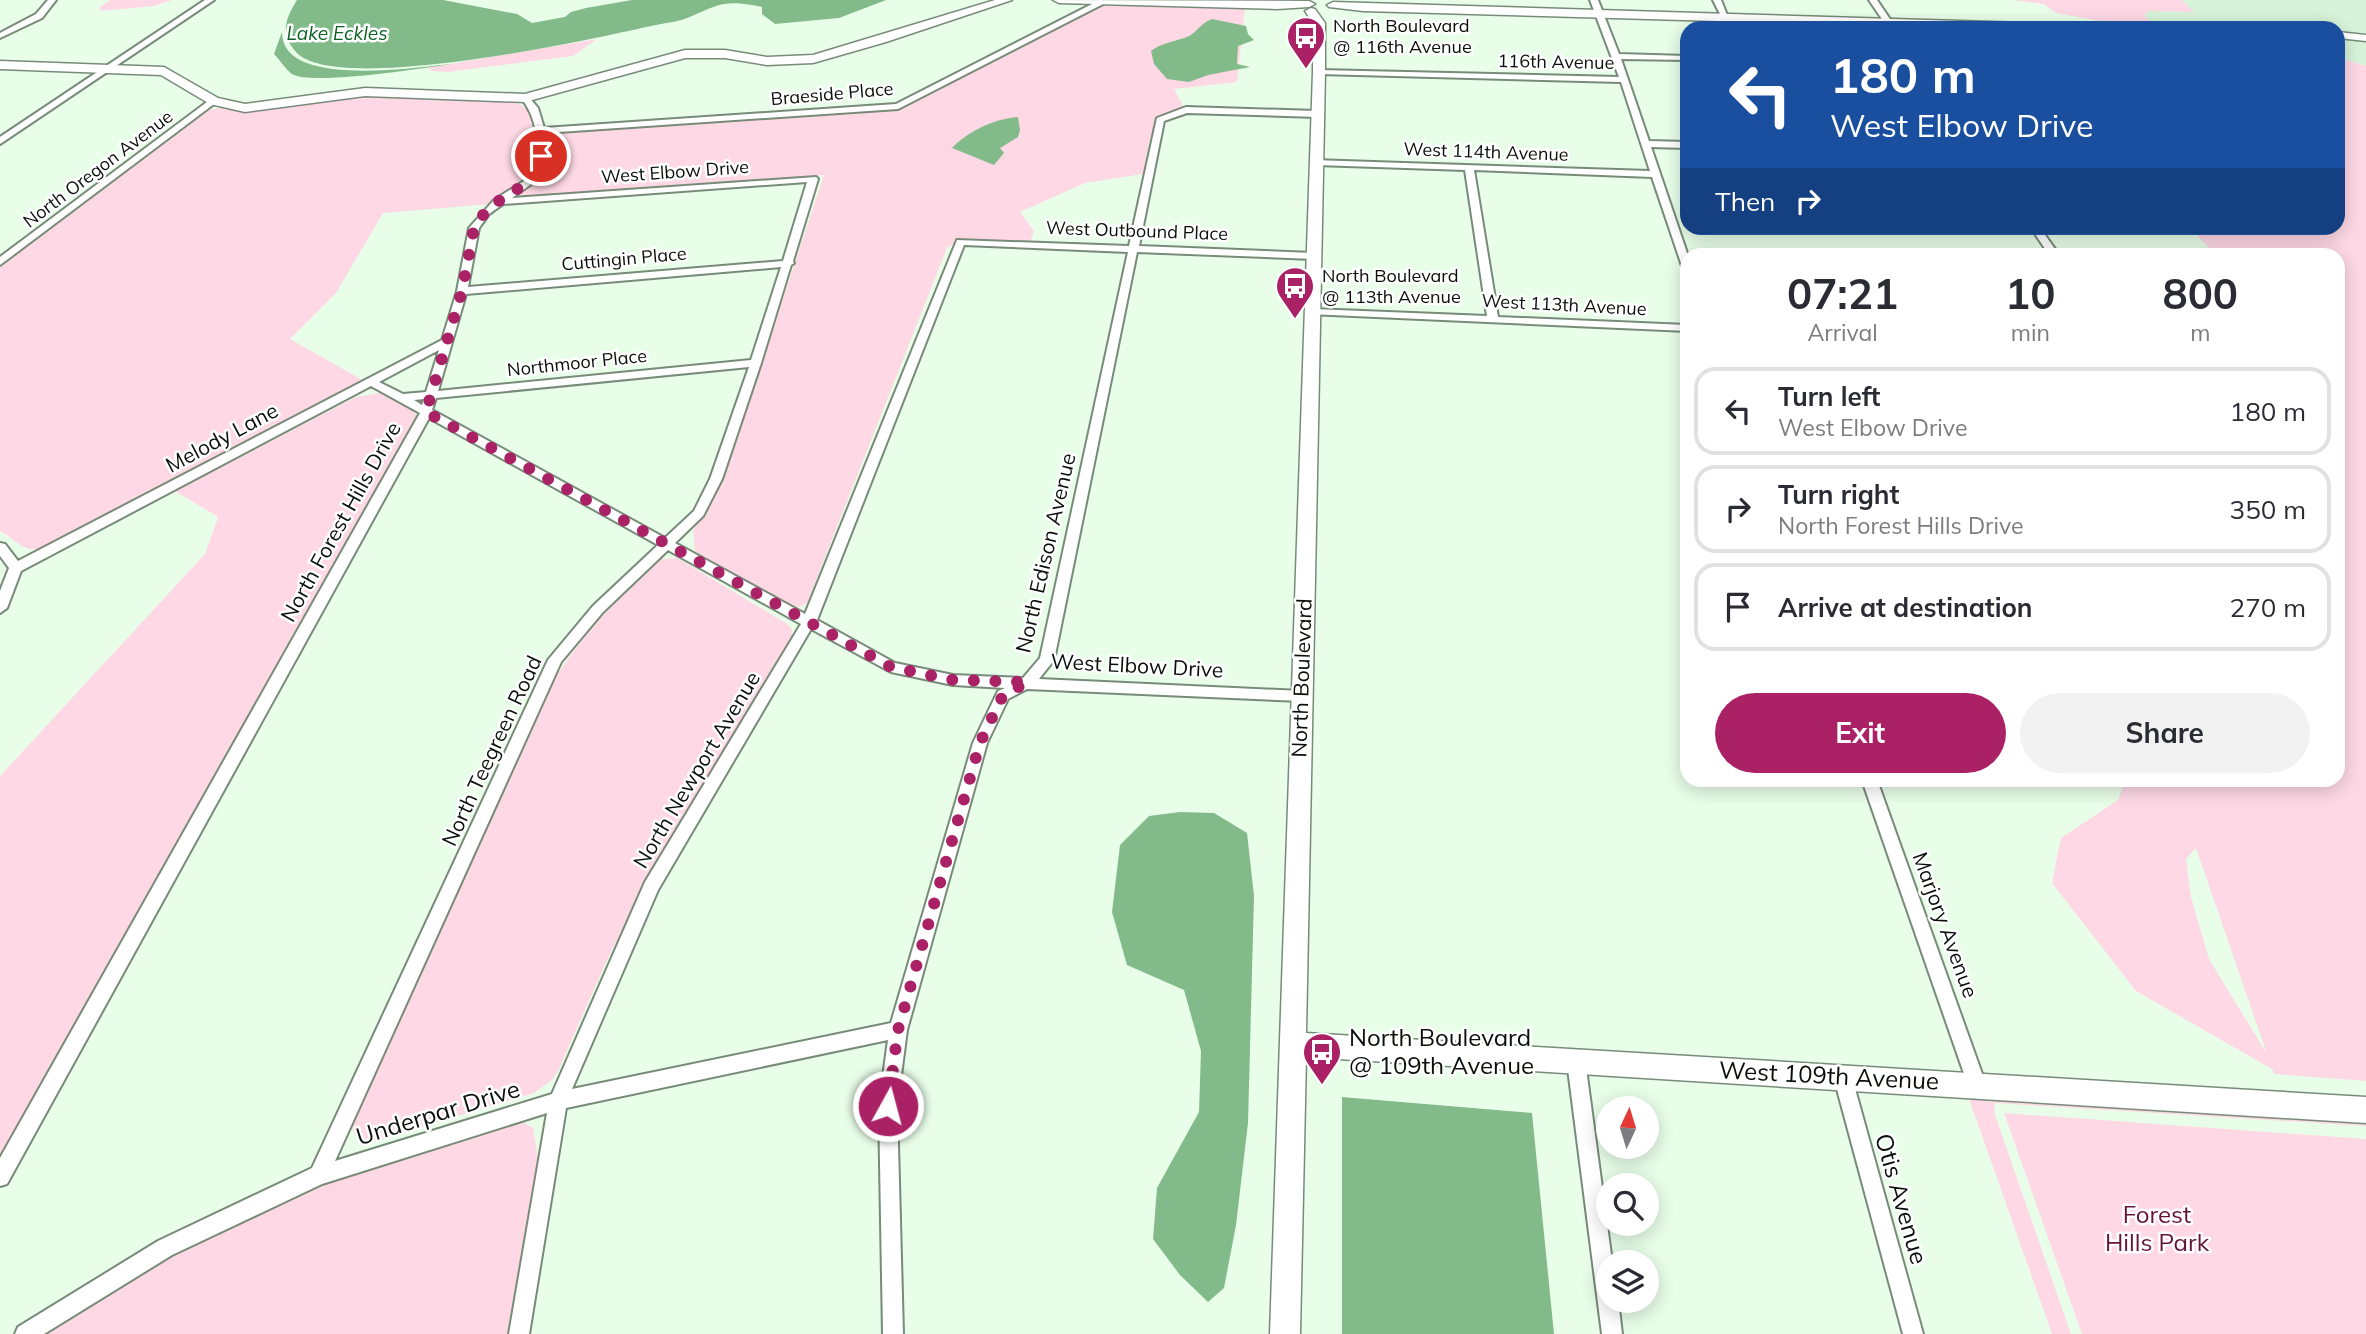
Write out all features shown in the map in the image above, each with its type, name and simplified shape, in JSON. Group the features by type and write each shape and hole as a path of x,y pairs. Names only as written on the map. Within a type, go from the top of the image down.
{"street":[{"path":"0,36 38,16 52,0"},
{"path":"0,141 211,0"},
{"path":"0,65 164,71 214,101 245,108 365,92 525,98 685,54 725,54 767,61 813,59 883,40 1006,0"},
{"path":"1059,0 1796,21"},
{"path":"1594,0 1625,80 1681,248"},
{"path":"1717,0 1726,18"},
{"path":"1873,0 1887,21"},
{"name":"Braeside Place","path":"540,131 898,106 1103,2"},
{"name":"North Boulevard","path":"1285,1334 1320,7"},
{"path":"2345,35 2366,36"},
{"name":"116th Avenue","path":"1616,56 1680,58"},
{"name":"116th Avenue","path":"1318,72 1625,80"},
{"name":"North Forest Hills Drive","path":"0,1177 426,412 462,291 474,228 497,202 527,183 539,170 540,131 534,108 525,98"},
{"name":"North Oregon Avenue","path":"0,262 214,101"},
{"name":"North Edison Avenue","path":"893,1334 888,1106 898,1030 980,743 1003,695 1028,682 1047,660 1160,120 1186,110 1317,114"},
{"path":"1645,144 1680,145"},
{"name":"West 114th Avenue","path":"1316,162 1655,174"},
{"path":"1469,167 1493,320"},
{"name":"West Elbow Drive","path":"497,202 813,180"},
{"name":"North Teegreen Road","path":"319,1175 555,660 598,609 699,513 716,479 789,263 813,180"},
{"name":"West Outbound Place","path":"960,242 1313,256"},
{"name":"North Newport Avenue","path":"519,1334 558,1101 651,887 809,622 960,242"},
{"name":"Cuttingin Place","path":"462,291 789,263"},
{"name":"West 113th Avenue","path":"1313,312 1680,328"},
{"name":"Melody Lane","path":"16,568 446,342"},
{"name":"Northmoor Place","path":"401,398 756,363"},
{"name":"West Elbow Drive","path":"372,382 891,667 953,680 1301,696"},
{"path":"0,547 16,568 0,608"},
{"name":"Marjory Avenue","path":"1871,787 1977,1085"},
{"name":"Underpar Drive","path":"25,1334 165,1248 319,1175 558,1101 898,1030"},
{"name":"West 109th Avenue","path":"1292,1044 2366,1110"},
{"path":"1576,1061 1612,1334"},
{"name":"Otis Avenue","path":"1843,1078 1913,1334"}],"shaded area":[{"path":"2182,0 2366,0 2366,33 2345,32 2345,21 2149,21 2143,15 2149,11 2193,12"},
{"path":"2345,38 2366,40 2366,66 2345,59"}],"green space":[{"path":"110,0 172,0 154,6 101,11 100,7"},
{"path":"2012,0 2182,0 2194,12 2149,11 2144,15 2149,21 2100,21 2056,13 2044,4"},
{"path":"1103,4 1245,7 1237,82 1174,89 1184,108 1172,112 1157,125 1150,141 1143,174 1085,183 1020,212 1034,231 1031,241 961,239 947,248 807,603 796,608 789,607 695,551 693,531 722,482 824,175 530,198 521,196 521,192 545,170 548,138 552,134 571,131 871,111 901,106"},
{"path":"597,39 573,56 448,72 427,68"},
{"path":"2345,59 2366,66 2366,1081 2274,1074 2272,1069 2136,991 2052,883 2061,838 2118,800 2123,787 2345,787 2345,248 2209,248 2197,235 2345,235","holes":["2196,848 2267,1054 2209,959 2191,897 2186,859"]},
{"path":"367,95 490,98 515,102 523,106 532,119 536,146 532,171 491,204 383,213 336,293 290,339 366,382 48,548 26,548 0,531 0,267 202,112 218,108 257,110"},
{"path":"380,393 413,411 417,416 416,421 0,1163 0,776 205,554 218,517 175,491 356,397"},
{"path":"677,558 786,623 792,629 792,640 643,892 607,960 552,1080 534,1093 366,1144 355,1136 352,1123 540,702 577,646 619,598 651,565 661,559"},
{"path":"1968,1096 2366,1122 2366,1126 1995,1103 1994,1112 2071,1334 2052,1334"},
{"name":"Forest Hills Park","path":"2004,1113 2366,1139 2366,1334 2082,1334"},
{"path":"523,1122 533,1128 538,1158 507,1334 39,1334 198,1242 322,1182 416,1148 502,1123"}],"water":[{"name":"Lake Eckles","path":"297,0 443,0 517,14 532,23 565,17 571,12 586,8 632,0 886,0 839,18 775,24 762,14 762,7 725,4 677,21 523,52 410,67 360,68 320,64 296,52 288,39 286,26"},
{"path":"1212,19 1246,26 1248,34 1254,40 1238,46 1237,64 1250,67 1208,75 1189,82 1167,79 1154,64 1151,51 1189,36"},
{"path":"282,32 288,50 303,61 326,68 382,70 451,64 368,75 303,77 292,74 274,54"},
{"path":"1018,117 1018,137 1000,148 1004,153 994,165 952,148 982,127"},
{"path":"1180,812 1214,813 1247,833 1254,896 1248,1123 1236,1225 1224,1288 1208,1302 1180,1275 1153,1239 1157,1188 1199,1112 1201,1051 1184,990 1127,965 1112,912 1120,845 1149,816"},
{"path":"1342,1097 1532,1113 1554,1334 1342,1334"}],"place":[{"name":"North Boulevard @ 116th Avenue","path":"1306,70"},
{"name":"North Boulevard @ 113th Avenue","path":"1295,320"},
{"name":"North Boulevard @ 109th Avenue","path":"1322,1086"}],"route":[{"path":"541,156 539,170 527,183 497,202 474,228 462,291 426,412 891,667 953,680 1028,682 1003,695 980,743 898,1030 888,1106"}]}
